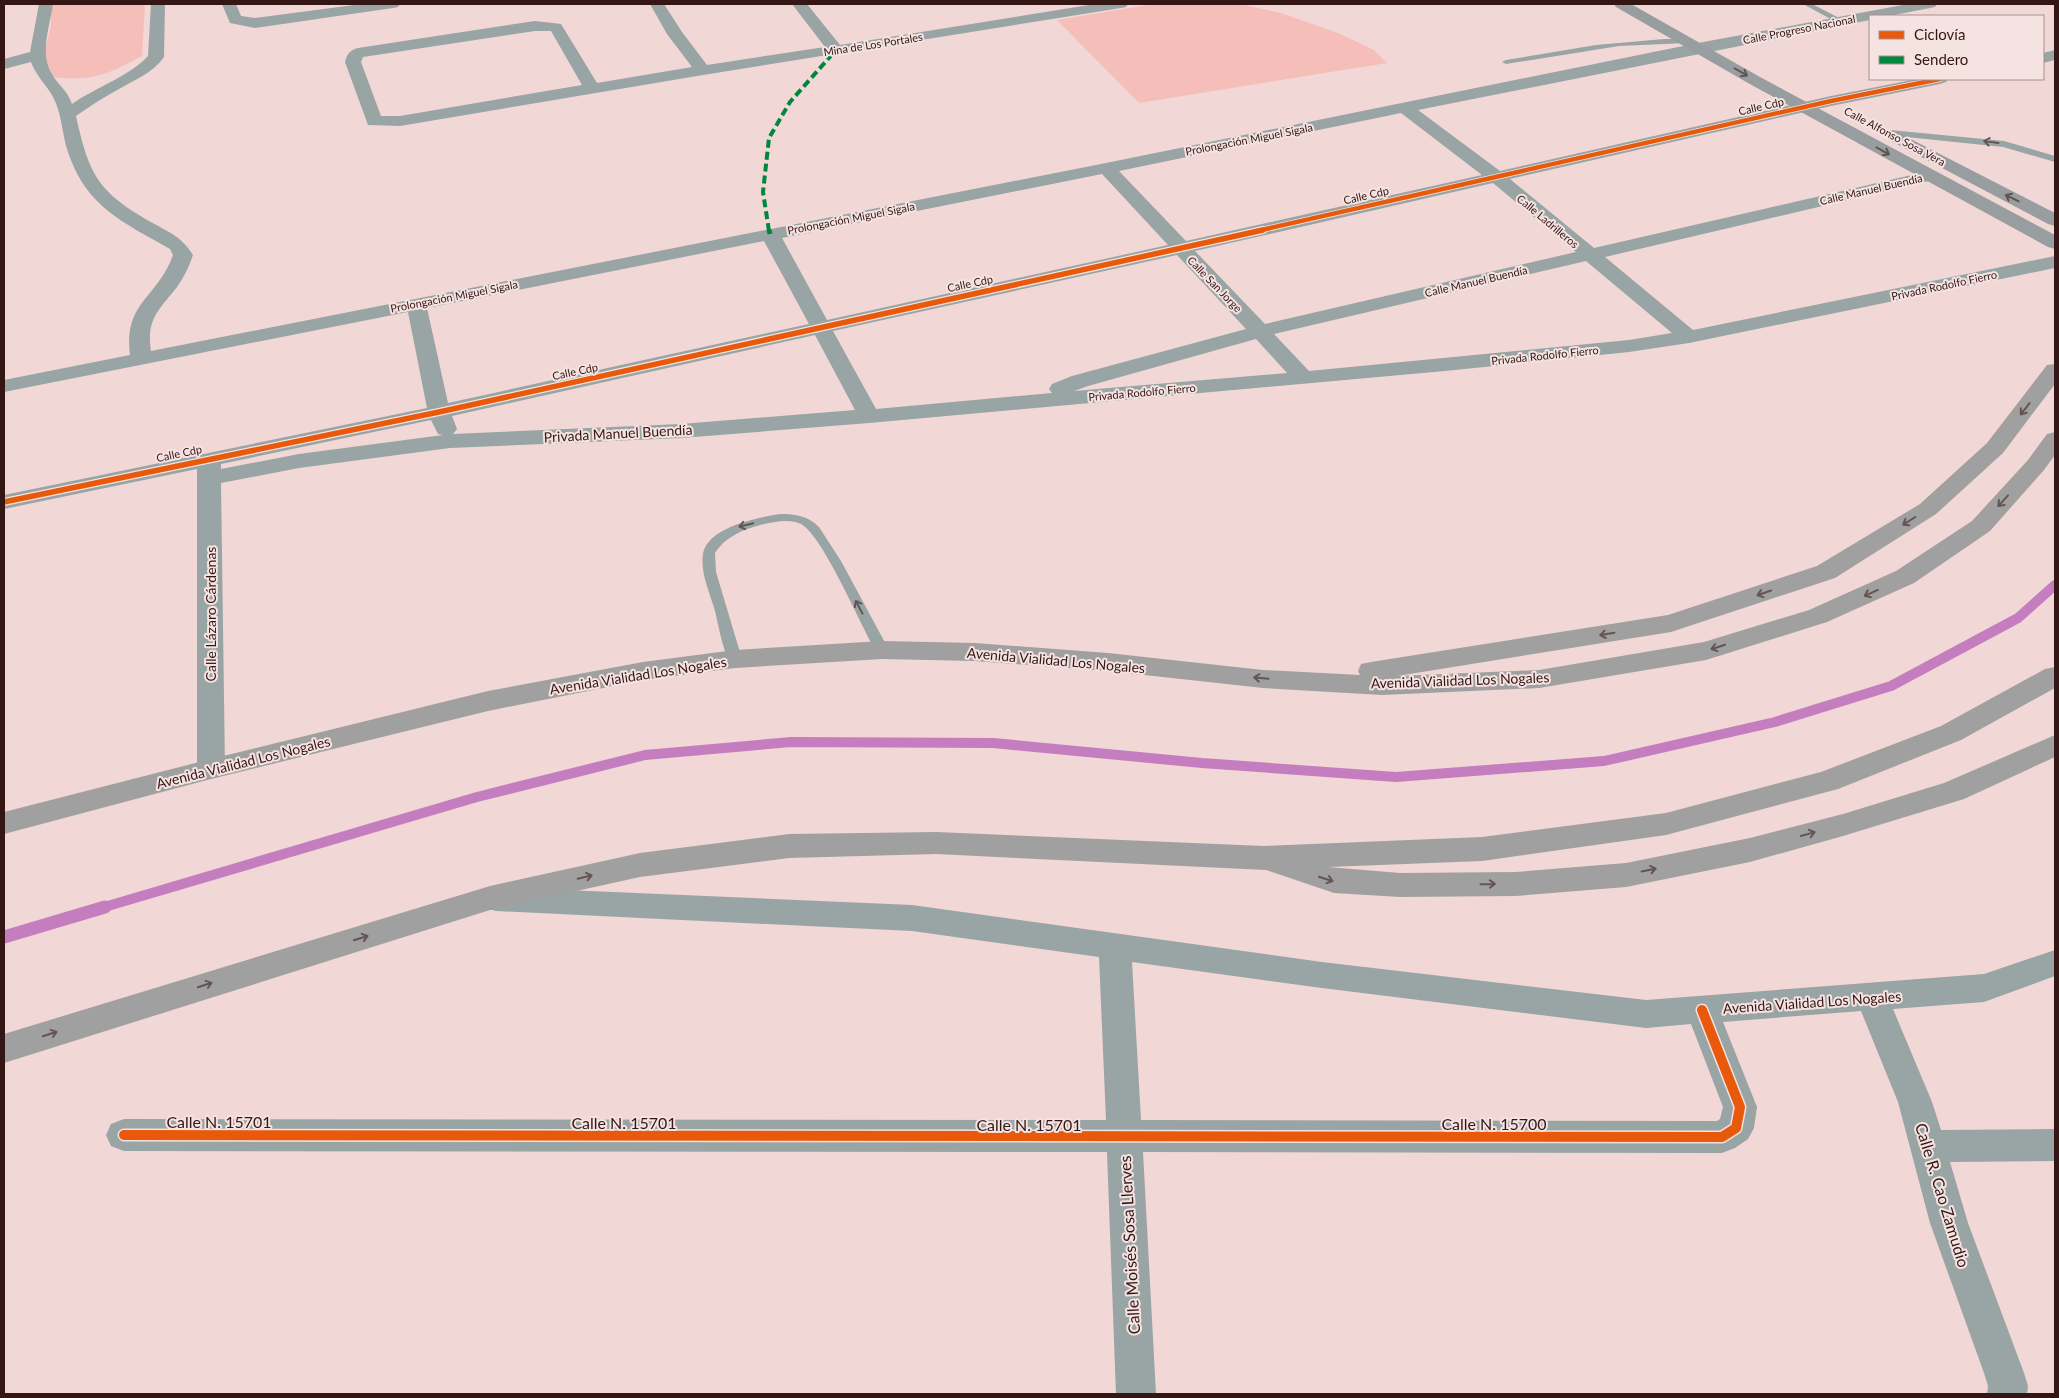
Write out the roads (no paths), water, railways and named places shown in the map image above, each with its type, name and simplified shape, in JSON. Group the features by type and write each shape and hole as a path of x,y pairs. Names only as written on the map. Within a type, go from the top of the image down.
{"highway":[{"path":"1302,681 1671,623 1826,572 1928,509 1995,448 2055,370"},
{"name":"Avenida Vialidad Los Nogales","path":"4,823 211,769 488,701 643,671 735,659 882,650 975,652 1108,662 1302,681 1382,686 1539,679 1706,651 1818,616 1905,578 1981,526 2036,465 2055,439"},
{"name":"Avenida Vialidad Los Nogales","path":"4,1049 490,898 640,865 788,846 936,843 1263,858 1482,849 1666,824 1828,781 1951,733 2055,676"},
{"path":"1263,858 1334,881 1400,885 1516,884 1626,875 1750,850 1852,822 1954,791 2055,745"}],"main road":[{"name":"Calle Alfonso Sosa Vera","path":"1621,4 1805,108 2055,243"},
{"path":"1701,28 1748,56"},
{"name":"Calle Alfonso Sosa Vera","path":"1806,88 1856,115"},
{"name":"Calle Alfonso Sosa Vera","path":"1873,124 1989,186 2052,216"},
{"path":"1962,192 1989,186"}],"street":[{"path":"46,4 38,55 41,70 61,96 83,170 92,186 109,203 177,245 183,254 181,263 170,283 140,322 137,342 141,358"},
{"path":"67,114 108,88 145,69 156,57 158,4"},
{"path":"229,4 235,20 245,23 360,6 394,4"},
{"path":"657,4 675,34 703,70"},
{"path":"799,4 836,50"},
{"name":"Mina de Los Portales","path":"592,88 556,27 551,26 535,26 358,54 352,62 374,121 381,122 1121,4"},
{"name":"Calle Progreso Nacional","path":"1888,15 1903,13 1930,4"},
{"name":"Calle Progreso Nacional","path":"1693,44 1726,43 1869,17"},
{"name":"Prolongación Miguel Sigala","path":"4,386 1405,108 1693,44"},
{"path":"4,64 38,55"},
{"name":"Calle Cdp","path":"4,502 210,468 440,412 1497,178 1831,101 1935,80"},
{"name":"Calle Ladrilleros","path":"1405,108 1497,178 1689,337"},
{"name":"Calle San Jorge","path":"1106,168 1304,378"},
{"name":"Calle Manuel Buendía","path":"1028,402 1080,381 1261,331 1929,176"},
{"path":"770,234 823,328 869,416"},
{"name":"Privada Rodolfo Fierro","path":"1028,402 1304,378 1619,347 1689,337 2055,262"},
{"path":"416,304 440,412 450,441"},
{"name":"Privada Manuel Buendía","path":"210,468 299,461 450,441 681,431 1028,402"},
{"name":"Calle Lázaro Cárdenas","path":"210,468 211,769"},
{"name":"Avenida Vialidad Los Nogales","path":"490,898 912,918 1332,977 1646,1014 1984,988 2055,963"},
{"name":"Calle Moisés Sosa Llerves","path":"1115,946 1136,1394"},
{"name":"Calle R. Cao Zamudio","path":"1872,998 1916,1102 1949,1223 2004,1373 2008,1386 2007,1394"},
{"name":"Calle N. 15700","path":"1123,1138 1722,1137 1736,1128 1740,1108 1702,1010"},
{"name":"Calle N. 15701","path":"124,1135 1123,1138"},
{"path":"1928,1146 2055,1145"}],"lane":[{"path":"1807,4 1841,21"},
{"path":"1506,62 1624,42 1657,40 1693,44"},
{"path":"1890,133 2004,144 2055,159"},
{"path":"735,659 710,572 709,553 721,536 735,527 780,518 808,523 824,543 882,650"}],"waterway":[{"path":"101,908 477,797 645,755 791,742 993,743 1202,763 1396,777 1604,761 1775,722 1891,686 2018,618 2055,585"},
{"path":"4,937 105,907"}]}
